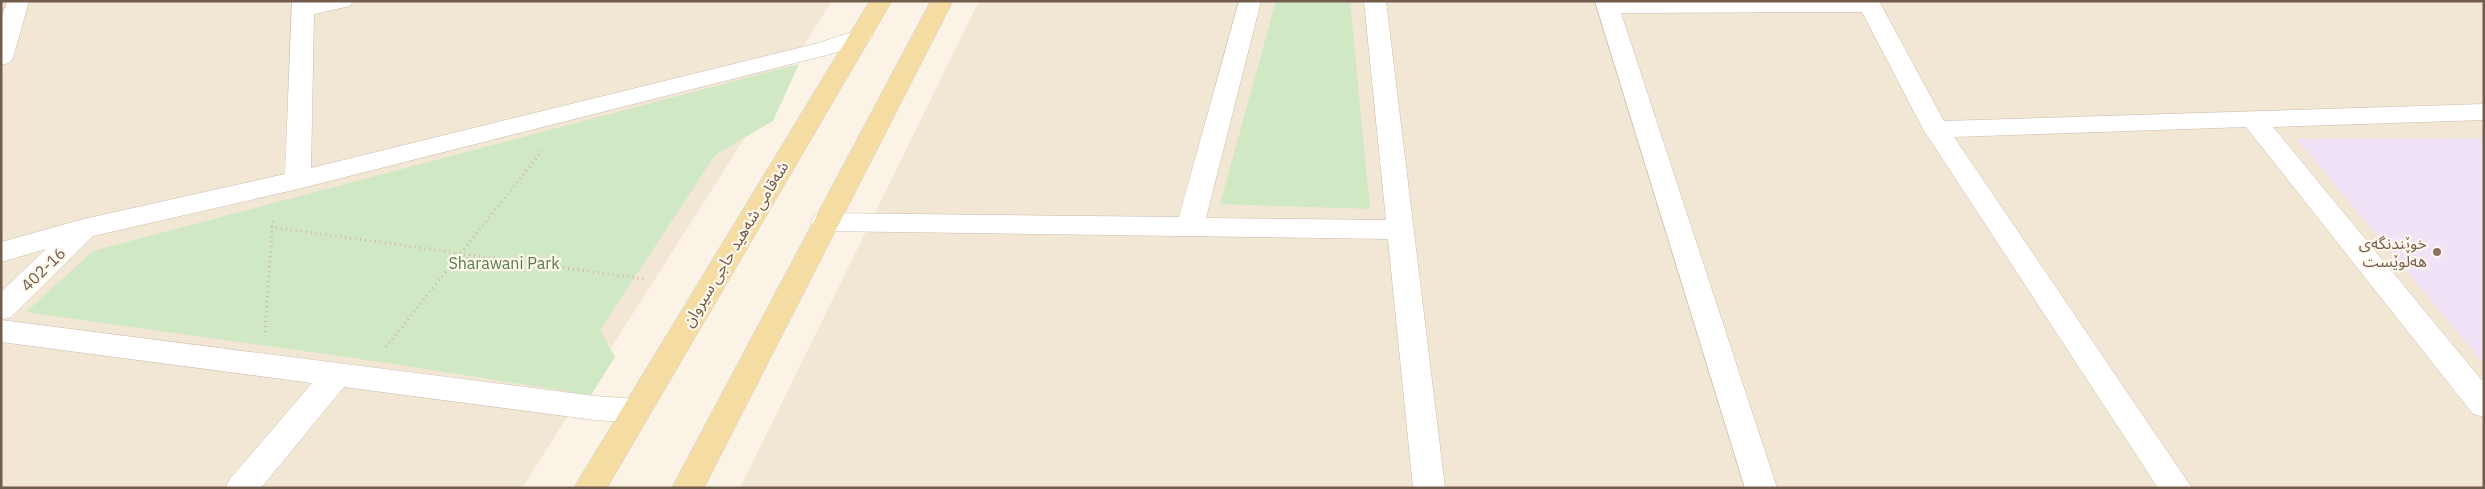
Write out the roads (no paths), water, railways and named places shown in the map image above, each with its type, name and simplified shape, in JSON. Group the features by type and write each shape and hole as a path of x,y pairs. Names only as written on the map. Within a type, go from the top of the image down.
{"main road":[{"name":"شەقامی شەهید حاجی سیروان","path":"590,488 881,1"},
{"path":"688,488 825,222 942,1"}],"street":[{"path":"1,58 18,1"},
{"path":"298,180 303,6 342,1"},
{"path":"1190,227 1250,1"},
{"path":"1375,1 1428,488"},
{"path":"1761,488 1607,4 1869,3 1936,129 2176,488"},
{"path":"1,252 84,229 298,180 823,49 861,36"},
{"path":"1936,129 2484,112"},
{"path":"2252,119 2484,405"},
{"path":"825,222 1401,230"},
{"name":"402-16","path":"1,309 84,229"},
{"path":"1,331 595,408 636,411"},
{"path":"242,488 337,375"}],"place":[{"name":"خوێندنگەی هەڵوێست","path":"2437,252"}],"park label":[{"name":"Sharawani Park","path":"504,263"}]}
